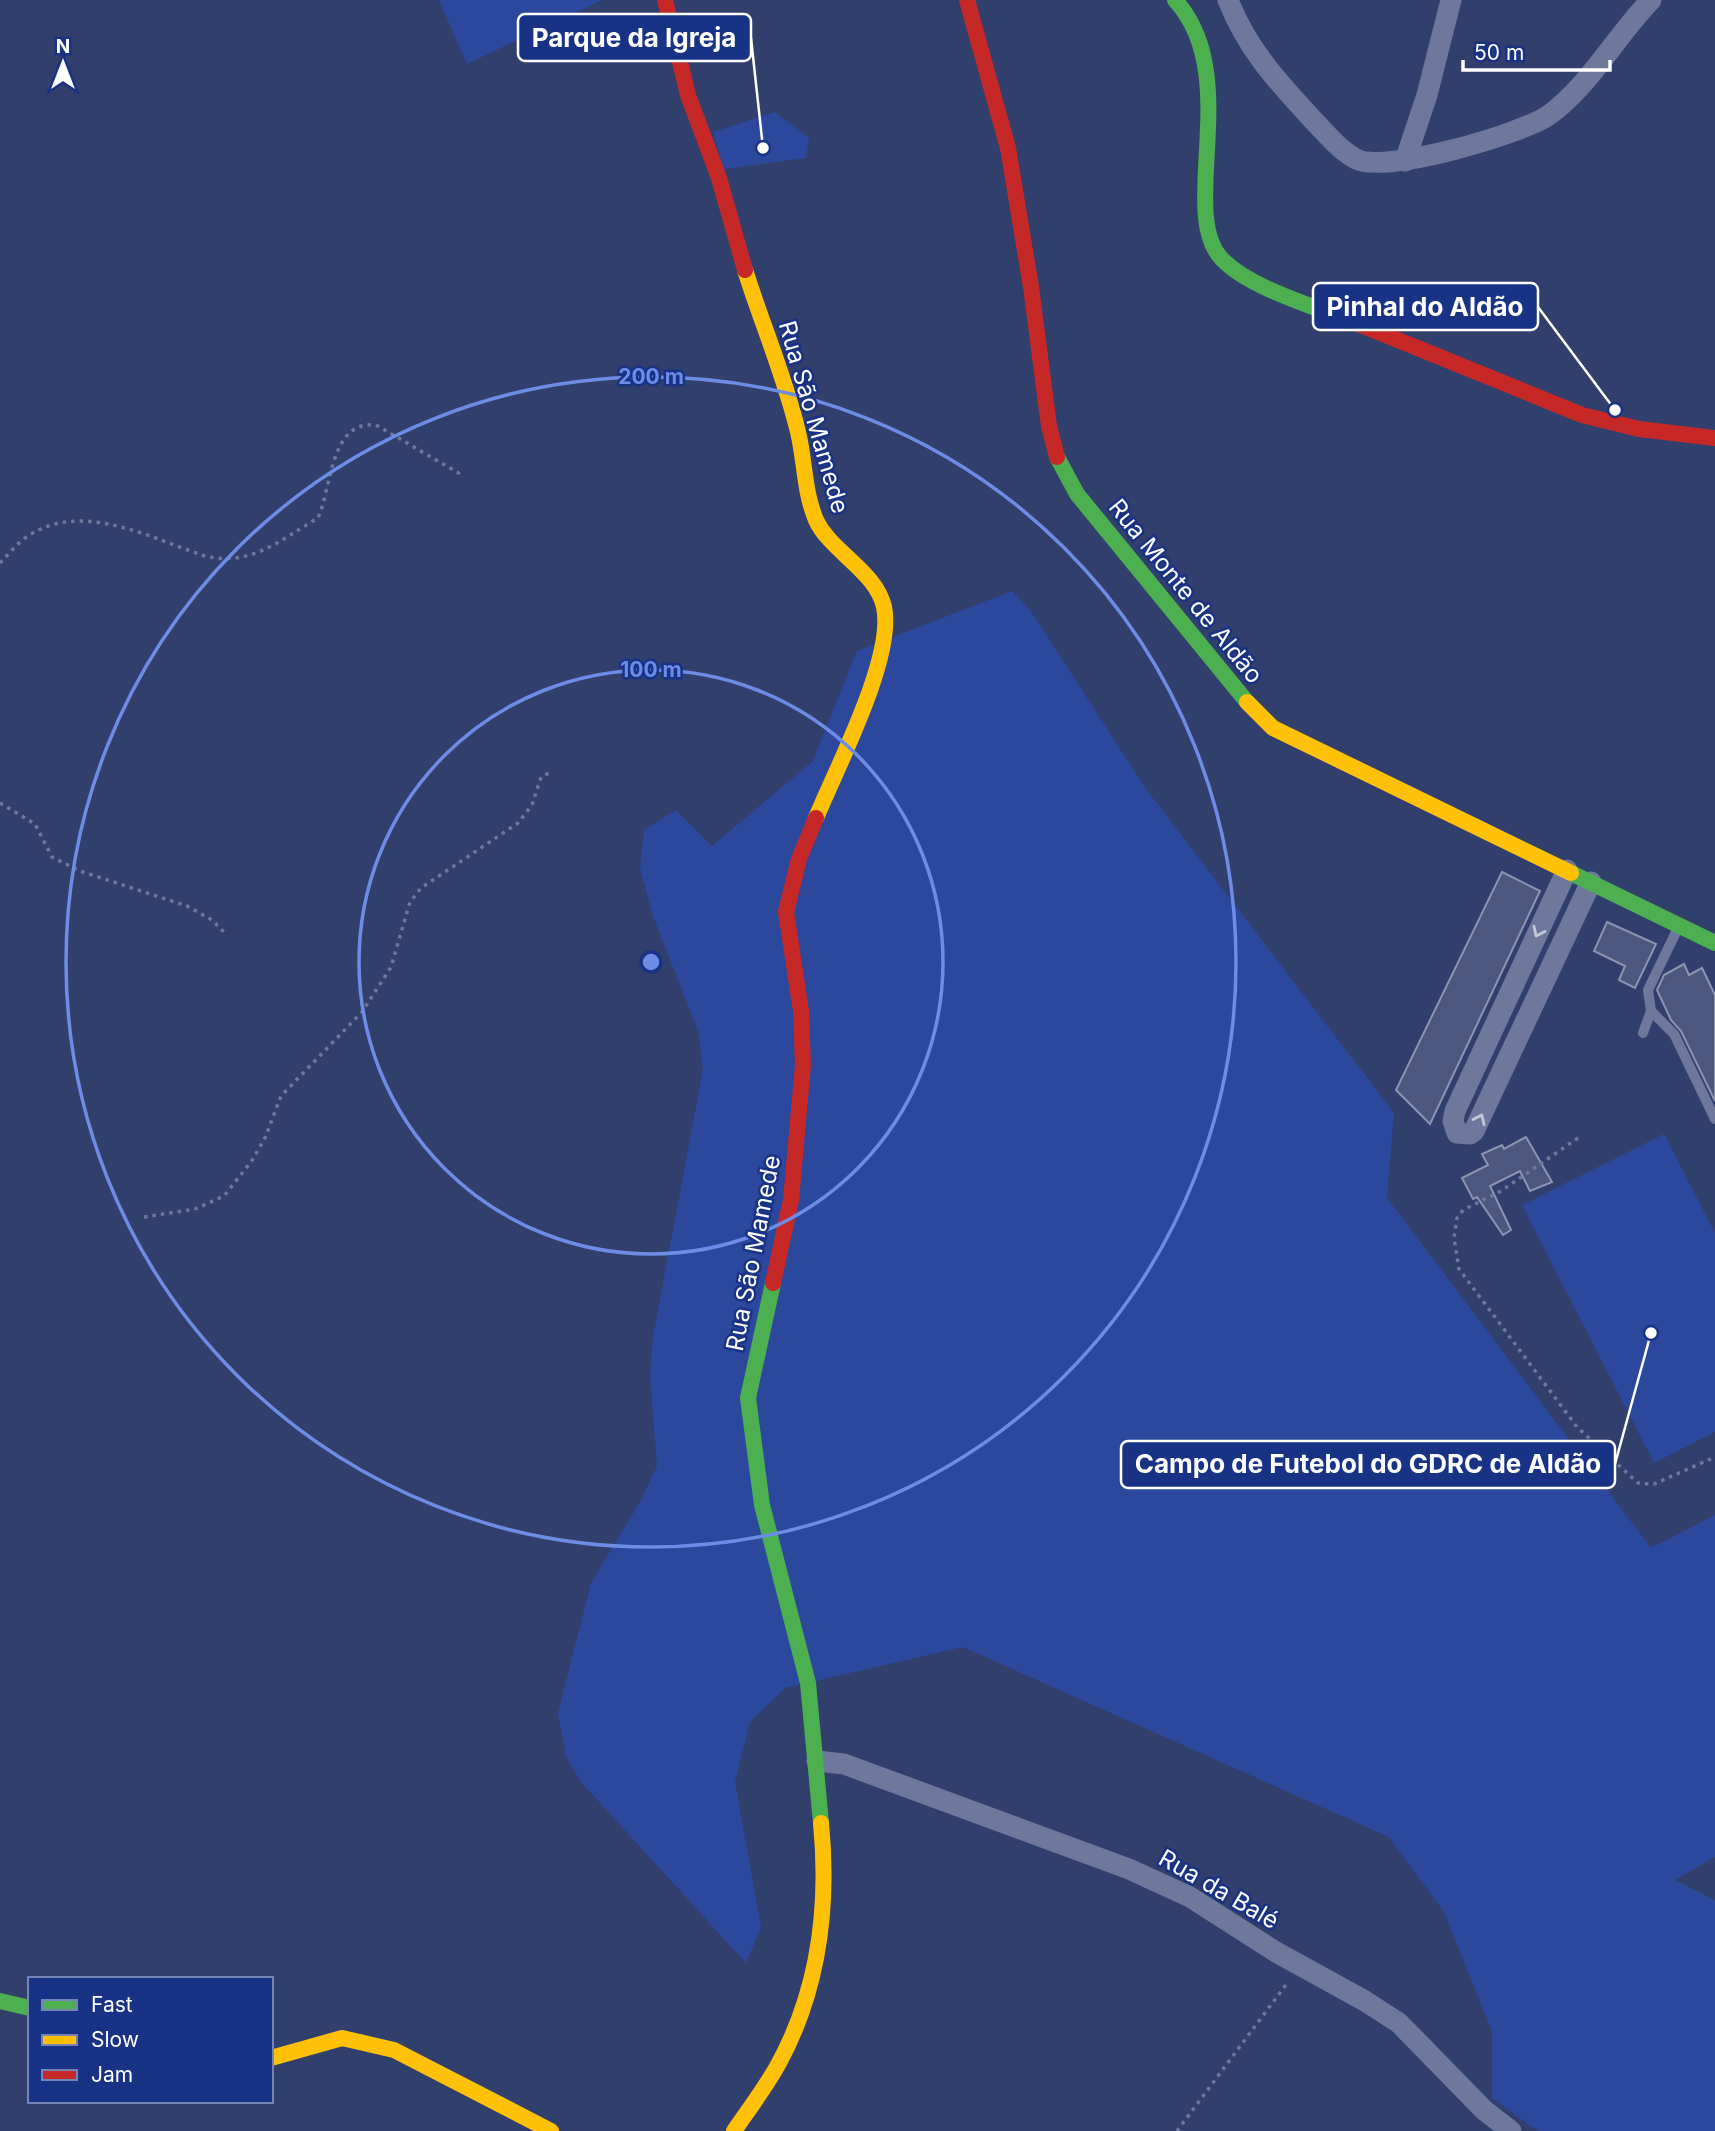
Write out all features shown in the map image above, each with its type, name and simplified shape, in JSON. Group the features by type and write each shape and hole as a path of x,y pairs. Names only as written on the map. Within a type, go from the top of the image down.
{"street":[{"name":"Rua São Mamede","path":"665,0 688,95 719,177 733,234 798,432 806,485 817,522 870,580 884,607 883,644 867,696 799,859 786,912 801,1011 803,1065 791,1200 764,1312 748,1398 762,1505 808,1683 826,1870 824,1922 809,1989 779,2063 734,2131"},
{"name":"Rua Monte de Aldão","path":"967,0 1008,148 1031,287 1049,426 1059,463 1077,494 1169,603 1234,688 1273,728 1715,943"},
{"path":"1174,0 1190,17 1201,40 1209,128 1209,240 1227,267 1250,280 1582,415 1639,429 1715,438"},
{"path":"1228,0 1250,47 1272,76 1337,145 1356,159 1373,164 1405,161 1470,144 1548,116 1566,100 1651,0"},
{"path":"1405,161 1427,95 1451,0"},
{"path":"1567,870 1455,1111 1452,1121 1457,1133 1470,1134 1474,1131 1591,882"},
{"name":"Rua da Balé","path":"817,1761 844,1764 1129,1869 1190,1897 1299,1966 1365,2001 1399,2023 1484,2110 1511,2131"},
{"path":"0,2001 28,2008"},
{"path":"273,2057 342,2038 394,2050 551,2131"}],"lane":[{"path":"1643,1033 1651,1011 1648,990 1679,926"},
{"path":"1651,1011 1674,1034 1715,1119"}],"path":[{"path":"0,563 25,538 44,527 64,521 88,519 205,556 223,560 242,559 318,517 339,447 348,432 364,424 376,425 462,475"},
{"path":"144,1217 195,1209 223,1196 256,1154 281,1096 362,1012 391,967 410,902 421,888 527,815 537,784 549,773"},
{"path":"0,803 35,824 52,857 80,871 187,906 212,920 225,933"},
{"path":"1578,1138 1501,1191 1463,1210 1457,1218 1454,1238 1459,1269 1577,1427 1638,1483 1654,1484 1715,1457"},
{"path":"1177,2131 1299,1966"}],"shaded area":[{"path":"439,0 602,0 467,64"},
{"path":"775,112 809,138 806,158 724,169 713,132"},
{"path":"1012,591 1032,613 1146,789 1394,1113 1387,1198 1651,1548 1715,1515 1715,1857 1675,1880 1715,1900 1715,2131 1538,2131 1492,2098 1492,2031 1444,1912 1389,1837 963,1647 785,1688 750,1722 735,1782 761,1927 746,1963 581,1782 566,1756 558,1713 591,1583 640,1502 657,1466 650,1376 653,1336 703,1070 699,1033 654,919 640,868 644,830 676,810 712,846 813,761 857,651"},
{"path":"1664,1134 1715,1233 1715,1432 1654,1463 1522,1205"}],"building":[{"path":"1502,872 1540,891 1430,1124 1396,1090"},
{"path":"1607,922 1656,944 1635,988 1619,980 1625,966 1594,951"},
{"path":"1684,964 1689,975 1702,968 1715,995 1715,1101 1681,1031 1671,1020 1657,990 1664,975"},
{"path":"1526,1137 1552,1182 1530,1191 1520,1171 1490,1186 1511,1230 1503,1235 1477,1197 1473,1199 1462,1178 1488,1165 1482,1154 1502,1145 1504,1149"}],"traffic: fast":[{"path":"1175,0 1195,31 1205,66 1208,103 1205,210 1210,238 1222,259 1234,270 1268,289 1361,325"},
{"path":"1057,457 1077,494 1247,702"},
{"path":"1571,873 1715,943"},
{"path":"773,1283 748,1398 762,1505 808,1683 821,1823"},
{"path":"0,2001 28,2008"}],"traffic: slow":[{"path":"745,270 793,411 809,499 816,520 831,542 872,583 884,607 885,628 873,683 816,818"},
{"path":"1247,702 1273,728 1571,873"},
{"path":"734,2131 779,2063 804,2006 822,1916 821,1823"},
{"path":"273,2057 342,2038 394,2050 551,2131"}],"traffic: jam":[{"path":"665,0 688,95 719,178 745,270"},
{"path":"967,0 1008,148 1031,287 1049,426 1057,457"},
{"path":"1361,325 1582,415 1639,429 1715,438"},
{"path":"773,1283 791,1200 803,1065 801,1011 786,912 799,859 816,818"}],"place":[{"name":"Parque da Igreja","path":"763,148"},
{"name":"Pinhal do Aldão","path":"1615,410"},
{"name":"Campo de Futebol do GDRC de Aldão","path":"1651,1333"}]}
